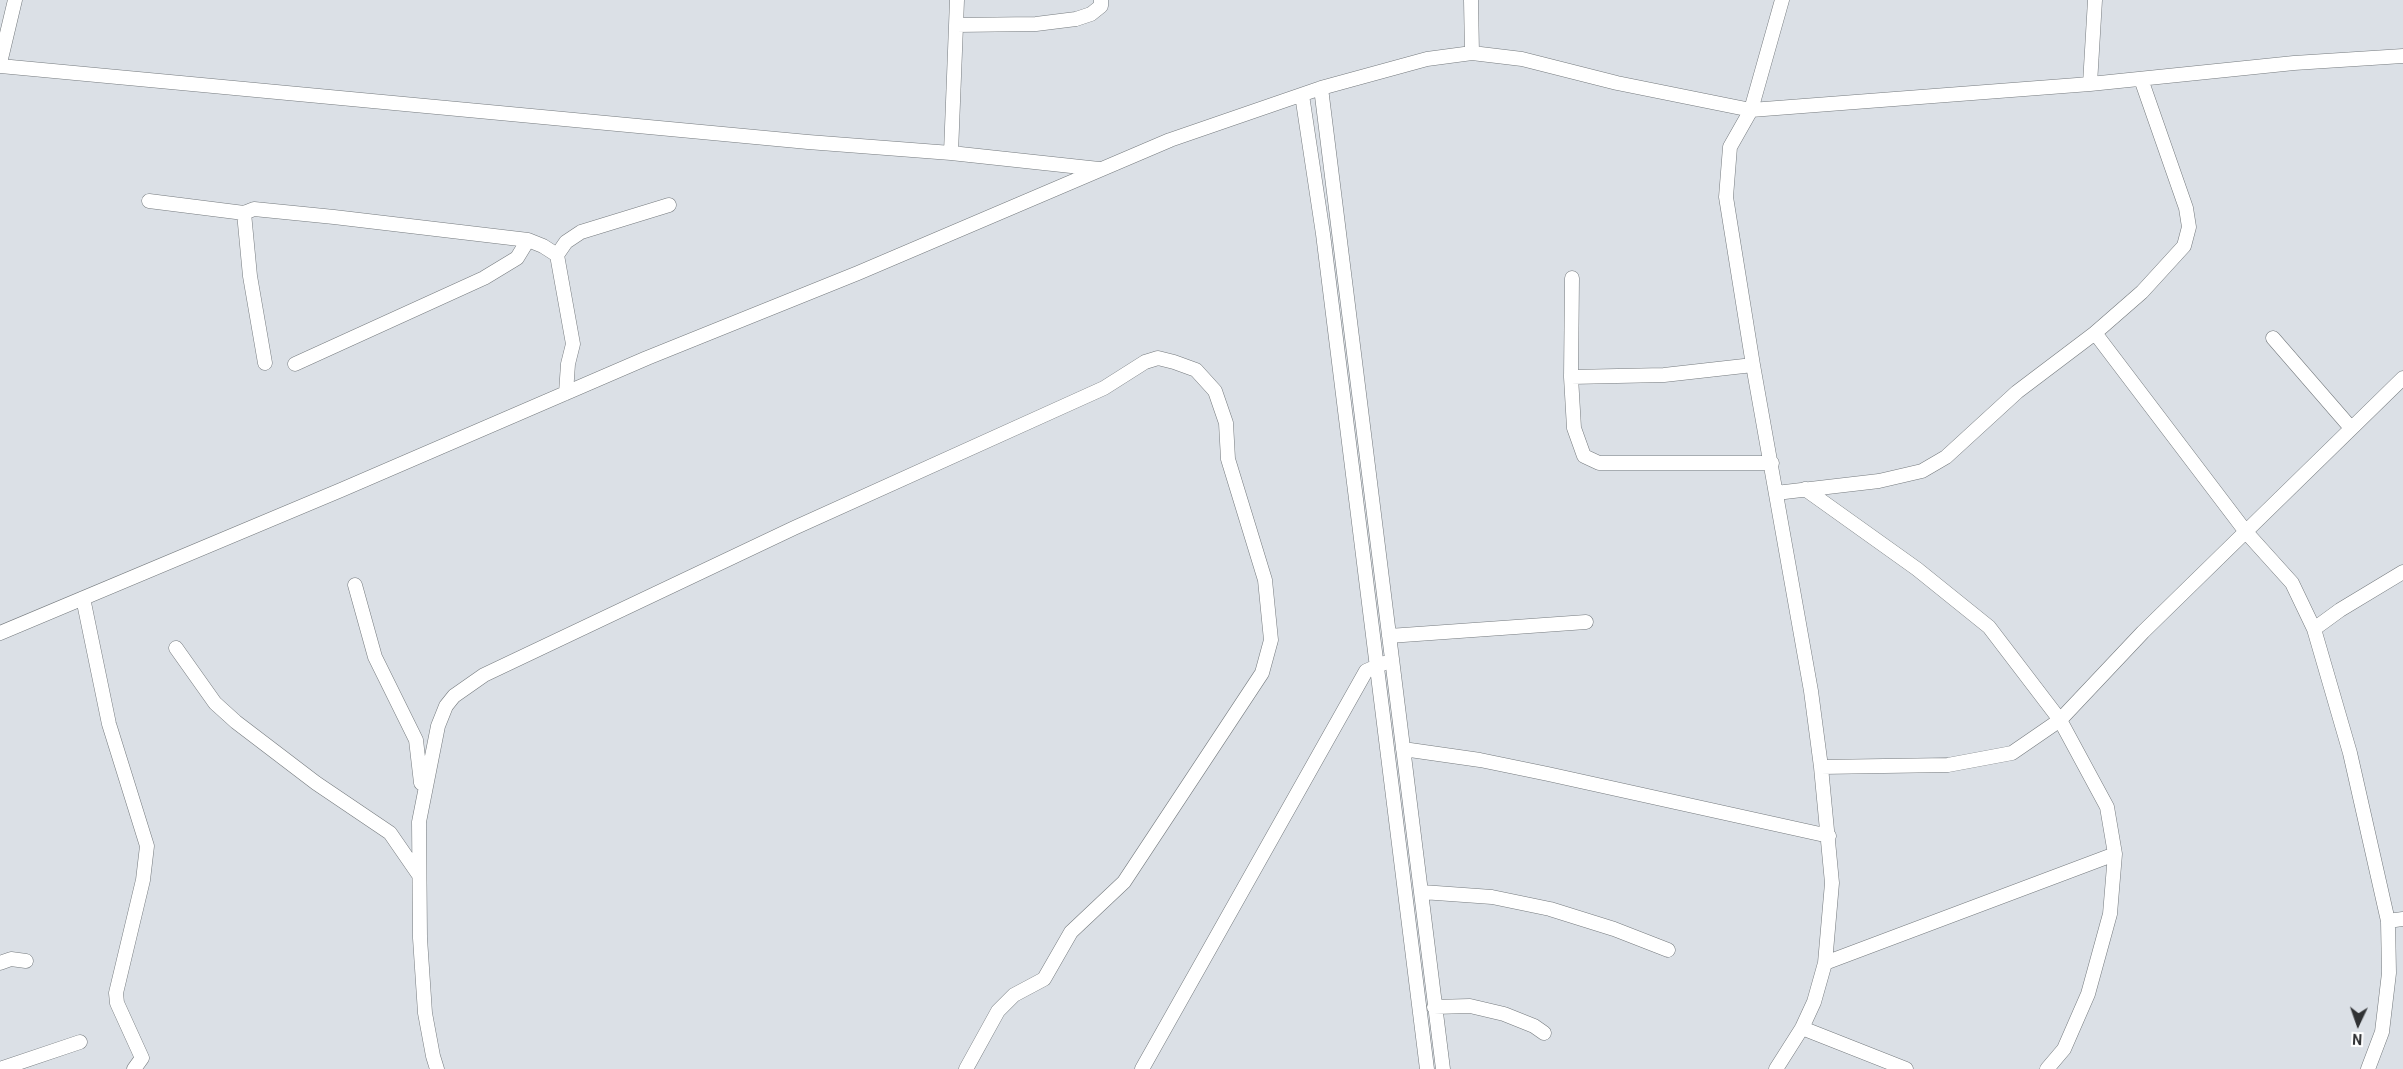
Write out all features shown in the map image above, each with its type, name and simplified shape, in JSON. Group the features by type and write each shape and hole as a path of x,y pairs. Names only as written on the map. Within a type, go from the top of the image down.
{"street":[{"path":"15,0 0,64 808,142 951,153 1102,170"},
{"path":"951,153 957,0"},
{"path":"956,25 1036,24 1076,19 1091,14 1101,6 1101,0"},
{"path":"1471,0 1472,53"},
{"path":"1776,1069 1802,1028 1814,1002 1826,963 1832,882 1822,767 1726,197 1730,147 1751,110 1782,0"},
{"path":"2090,84 2095,0"},
{"path":"0,633 656,354 858,273 1170,140 1321,88 1427,59 1472,53 1522,59 1617,83 1751,110 2141,80 2294,64 2403,56"},
{"path":"1776,493 1879,482 1922,471 1946,457 2017,392 2095,333 2142,292 2184,246 2189,227 2186,208 2141,80"},
{"path":"1321,88 1443,1069"},
{"path":"1302,95 1324,243 1427,1069"},
{"path":"149,201 244,213 254,209 528,240 543,246 557,255"},
{"path":"566,393 568,364 573,344 557,255 566,242 581,232 669,205"},
{"path":"244,213 250,276 265,363"},
{"path":"295,364 484,278 517,258 528,240"},
{"path":"1572,278 1571,377 1574,428 1584,456 1599,463 1772,463"},
{"path":"2095,333 2246,532 2292,583 2314,629 2350,753 2388,921 2389,973 2382,1032 2370,1068"},
{"path":"2273,338 2351,428"},
{"path":"438,1069 433,1056 425,1013 420,938 419,822 423,794 438,726 446,706 454,696 484,675 794,528 1104,388 1145,362 1158,358 1196,370 1215,391 1226,423 1228,459 1265,580 1271,640 1262,673 1124,882 1071,932 1044,979 1014,995 998,1011 966,1069"},
{"path":"1571,377 1664,375 1753,365"},
{"path":"1822,767 1948,765 2012,753 2060,720 2143,632 2403,378"},
{"path":"1805,489 1917,569 1989,627 2060,720 2107,807 2115,854 2110,914 2088,994 2064,1049 2047,1069"},
{"path":"2314,629 2340,610 2403,572"},
{"path":"355,585 375,656 416,740 423,794"},
{"path":"83,598 109,724 147,846 143,880 116,993 117,1002 142,1058 134,1069"},
{"path":"1389,636 1586,622"},
{"path":"176,648 215,703 308,777 390,833 420,876"},
{"path":"1142,1069 1366,671 1376,665 1392,661"},
{"path":"1403,749 1480,760 1829,836"},
{"path":"1826,963 2115,854"},
{"path":"1422,892 1492,896 1550,908 1614,929 1668,950"},
{"path":"2388,921 2403,919"},
{"path":"0,963 11,959 26,961"},
{"path":"1434,1007 1470,1006 1504,1014 1534,1026 1544,1033"},
{"path":"1802,1028 1906,1069"},
{"path":"0,1069 80,1042"}]}
